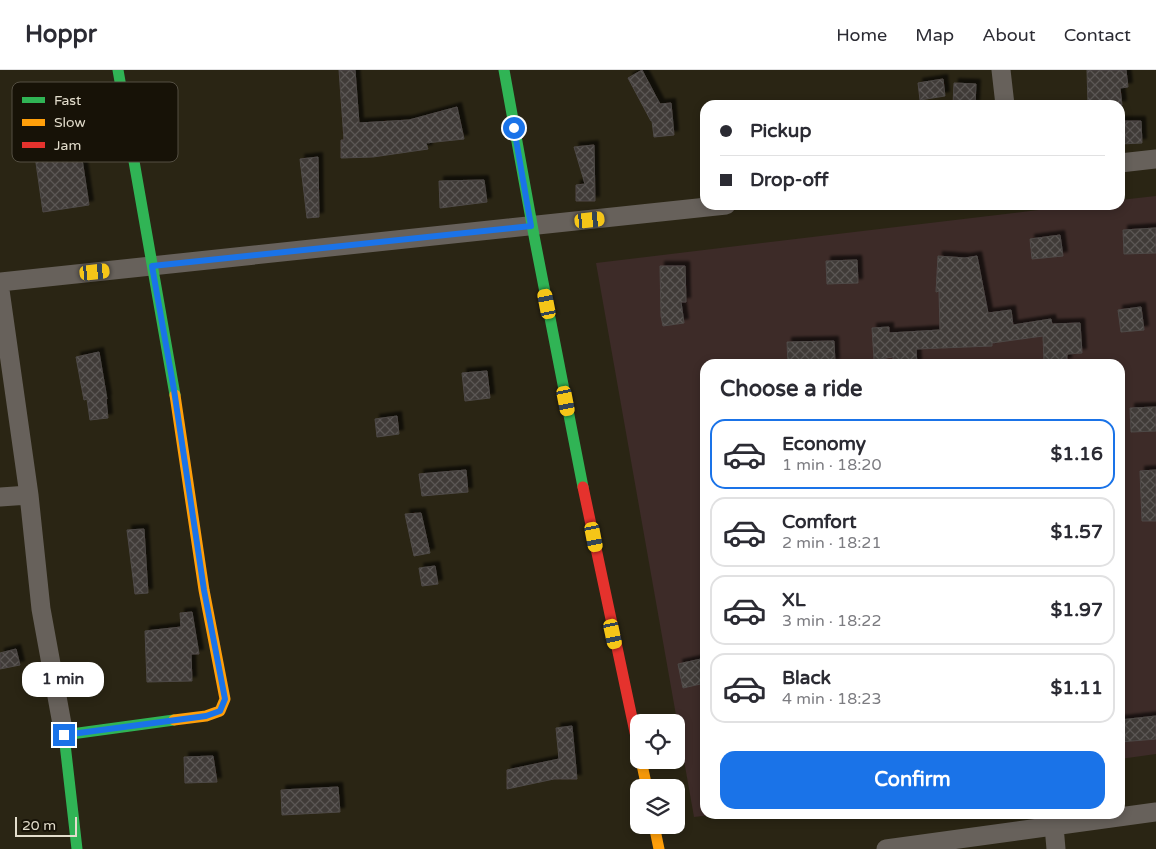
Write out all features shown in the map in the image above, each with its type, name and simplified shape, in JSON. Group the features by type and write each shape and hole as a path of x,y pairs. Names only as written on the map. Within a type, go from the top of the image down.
{"street":[{"path":"504,70 531,226 631,714"},
{"path":"1001,70 1004,100"},
{"path":"1125,163 1156,160"},
{"path":"64,735 206,716 220,711 225,699 204,590 137,162"},
{"path":"0,282 700,208"},
{"path":"0,290 29,495 42,609 64,735 77,849"},
{"path":"0,497 29,495"},
{"path":"1125,816 1156,812"},
{"path":"894,849 1105,819"},
{"path":"1054,826 1056,849"},
{"path":"656,834 659,849"}],"shaded area":[{"path":"1156,196 1156,754 1125,758 1125,359 700,359 700,816 694,817 685,766 685,714 676,714 596,263 1038,210 1125,210 1125,199"}],"building":[{"path":"339,70 355,70 359,123 409,120 457,107 464,139 426,143 428,149 373,157 341,158 341,140 344,140"},
{"path":"642,70 660,104 671,103 674,135 654,137 652,121 628,78"},
{"path":"1087,70 1126,70 1128,87 1120,88 1121,100 1088,100"},
{"path":"943,79 945,96 920,100 918,83"},
{"path":"954,83 976,84 975,100 953,100"},
{"path":"1125,121 1141,121 1142,143 1125,144"},
{"path":"594,145 595,201 576,201 576,185 585,184 574,147"},
{"path":"318,157 319,217 307,218 300,159"},
{"path":"36,162 82,162 89,205 43,212"},
{"path":"484,180 487,202 440,208 439,181"},
{"path":"1156,228 1156,253 1124,254 1123,230"},
{"path":"1060,235 1063,256 1032,259 1030,239"},
{"path":"938,256 965,258 977,256 988,313 1011,310 1013,325 1051,319 1052,324 1080,323 1082,353 1067,354 1067,359 1044,359 1043,336 992,343 992,346 916,349 917,359 893,359 893,357 874,359 872,328 889,327 889,333 940,330 939,291 936,292"},
{"path":"857,260 858,283 827,284 826,261"},
{"path":"660,266 685,266 686,302 681,302 684,323 663,326"},
{"path":"1141,307 1144,330 1121,332 1118,310"},
{"path":"834,341 835,359 788,359 787,342"},
{"path":"99,352 107,399 108,418 90,420 87,399 84,400 76,357"},
{"path":"487,371 490,398 465,401 462,373"},
{"path":"1156,407 1156,431 1131,432 1130,408"},
{"path":"397,416 399,434 377,437 375,419"},
{"path":"466,470 468,492 422,496 419,474"},
{"path":"1156,470 1156,521 1142,521 1140,471"},
{"path":"421,513 430,553 414,556 405,514"},
{"path":"144,529 148,593 135,594 127,530"},
{"path":"435,566 438,584 422,586 419,568"},
{"path":"192,612 199,654 191,654 192,681 147,682 145,631 181,627 180,613"},
{"path":"16,649 20,665 0,669 0,653"},
{"path":"700,659 700,684 683,688 678,664"},
{"path":"1156,716 1156,739 1125,742 1125,719"},
{"path":"572,726 577,779 554,779 507,789 507,770 559,759 556,728"},
{"path":"213,756 217,782 185,783 184,757"},
{"path":"338,787 340,812 282,815 281,790"}],"traffic: fast":[{"path":"118,70 120,82"},
{"path":"504,70 583,487"},
{"path":"134,162 175,395"},
{"path":"77,849 64,735 174,720"}],"traffic: slow":[{"path":"174,720 206,716 220,711 225,699 204,590 175,395"},
{"path":"643,769 645,779"},
{"path":"656,834 659,849"}],"traffic: jam":[{"path":"583,487 631,714"}],"route":[{"path":"64,735 206,716 220,711 225,699 204,590 174,390 152,266 531,226 514,128"}]}
